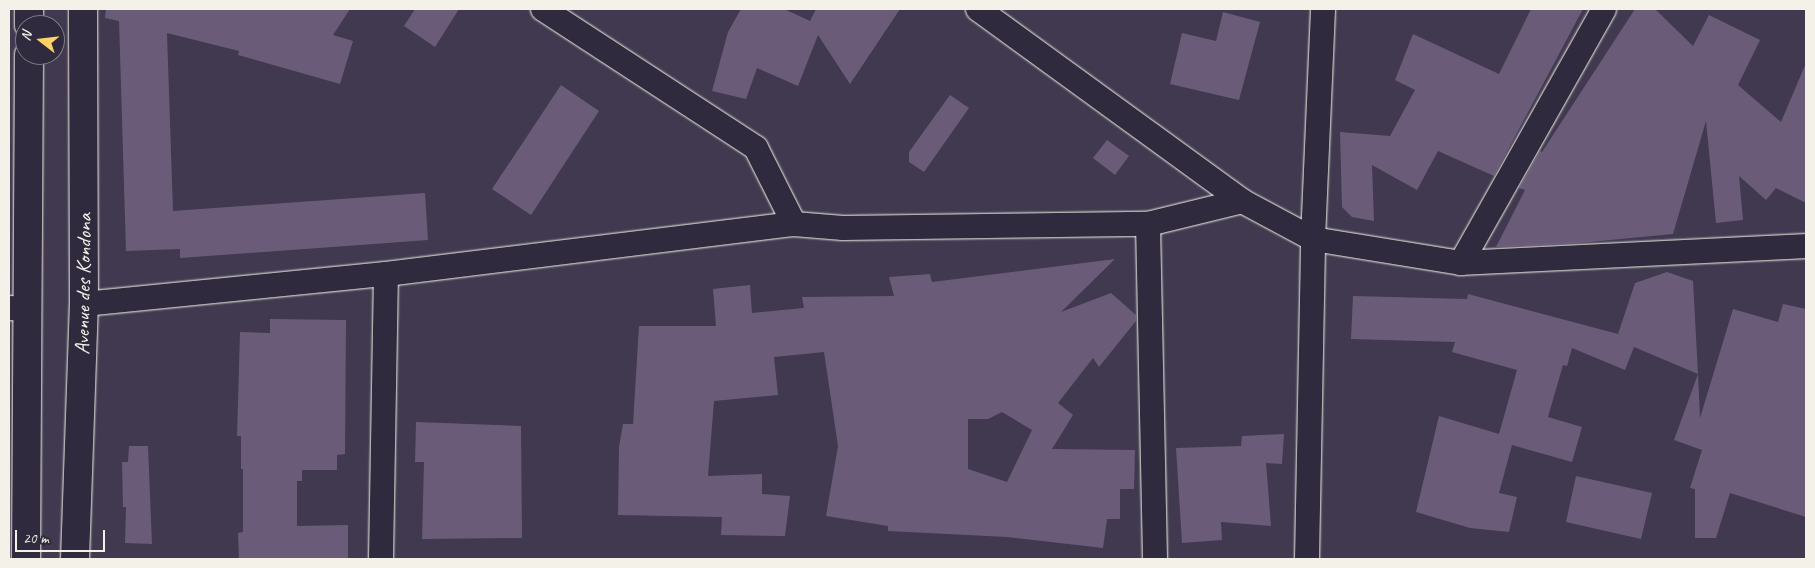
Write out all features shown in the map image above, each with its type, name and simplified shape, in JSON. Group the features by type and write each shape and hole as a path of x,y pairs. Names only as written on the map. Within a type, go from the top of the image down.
{"street":[{"name":"Avenue des Kondona","path":"75,559 84,304 82,9"},
{"path":"543,9 756,148 794,224"},
{"path":"978,9 1242,201 1312,239 1462,263 1806,246"},
{"path":"1307,559 1312,239 1324,9"},
{"path":"1462,263 1604,9"},
{"path":"20,554 19,308 29,65"},
{"path":"84,304 386,274 794,224 843,228 1148,224 1242,201"},
{"path":"1148,224 1155,559"},
{"path":"381,559 386,274"}],"building":[{"path":"106,9 350,9 333,35 353,41 340,84 238,55 239,51 167,33 173,211 425,193 428,240 180,258 180,249 126,251 119,21 105,18"},
{"path":"415,9 459,9 435,47 404,26"},
{"path":"741,9 784,9 810,21 816,9 900,9 850,84 818,35 798,86 757,68 746,99 712,91 728,32"},
{"path":"1531,9 1583,9 1494,176 1438,151 1417,190 1372,165 1374,221 1352,217 1342,207 1340,132 1390,136 1415,90 1395,80 1413,34 1499,74"},
{"path":"1635,9 1655,9 1693,46 1709,15 1760,40 1738,85 1781,122 1806,63 1806,203 1776,188 1766,200 1739,176 1743,220 1716,223 1706,121 1673,234 1579,243 1496,247 1525,190 1519,188 1540,151 1542,152"},
{"path":"1223,12 1260,22 1239,100 1170,84 1182,33 1216,41"},
{"path":"561,85 599,111 531,215 492,189"},
{"path":"950,95 969,108 924,172 909,162 909,152"},
{"path":"1107,140 1129,156 1115,175 1093,158"},
{"path":"1115,259 1061,312 1111,293 1136,315 1136,321 1099,367 1093,358 1058,403 1073,415 1052,449 1135,450 1134,489 1120,489 1120,519 1107,519 1103,548 1007,537 888,531 888,526 826,516 838,446 824,352 774,357 778,395 714,401 708,476 762,474 762,494 790,496 785,536 721,535 722,517 618,515 619,447 623,424 633,424 639,326 716,326 713,289 750,285 752,313 804,308 802,297 894,296 889,277 930,274 932,282","holes":["1002,412 1032,430 1007,482 968,469 968,419 988,419"]},
{"path":"1667,272 1693,281 1698,374 1634,347 1625,370 1572,348 1567,366 1563,365 1548,417 1582,427 1572,462 1512,445 1499,493 1517,497 1509,532 1470,528 1416,512 1439,416 1499,434 1517,370 1452,352 1455,342 1351,339 1353,296 1467,299 1468,294 1618,334 1635,283"},
{"path":"1783,304 1806,309 1806,517 1730,493 1716,538 1695,538 1695,489 1690,488 1702,450 1674,440 1698,374 1700,418 1733,309 1778,322"},
{"path":"270,319 346,320 345,454 337,455 337,470 302,470 302,481 297,481 297,526 348,525 348,559 239,559 238,533 243,532 241,436 237,436 240,332 270,333"},
{"path":"416,422 521,426 522,538 422,539 424,462 415,462"},
{"path":"1284,434 1282,464 1266,463 1271,526 1221,522 1222,540 1182,543 1176,448 1241,446 1242,436"},
{"path":"129,446 148,446 152,544 125,543 126,507 123,507 122,462 128,462"},
{"path":"1576,476 1652,493 1641,539 1566,522"}]}
